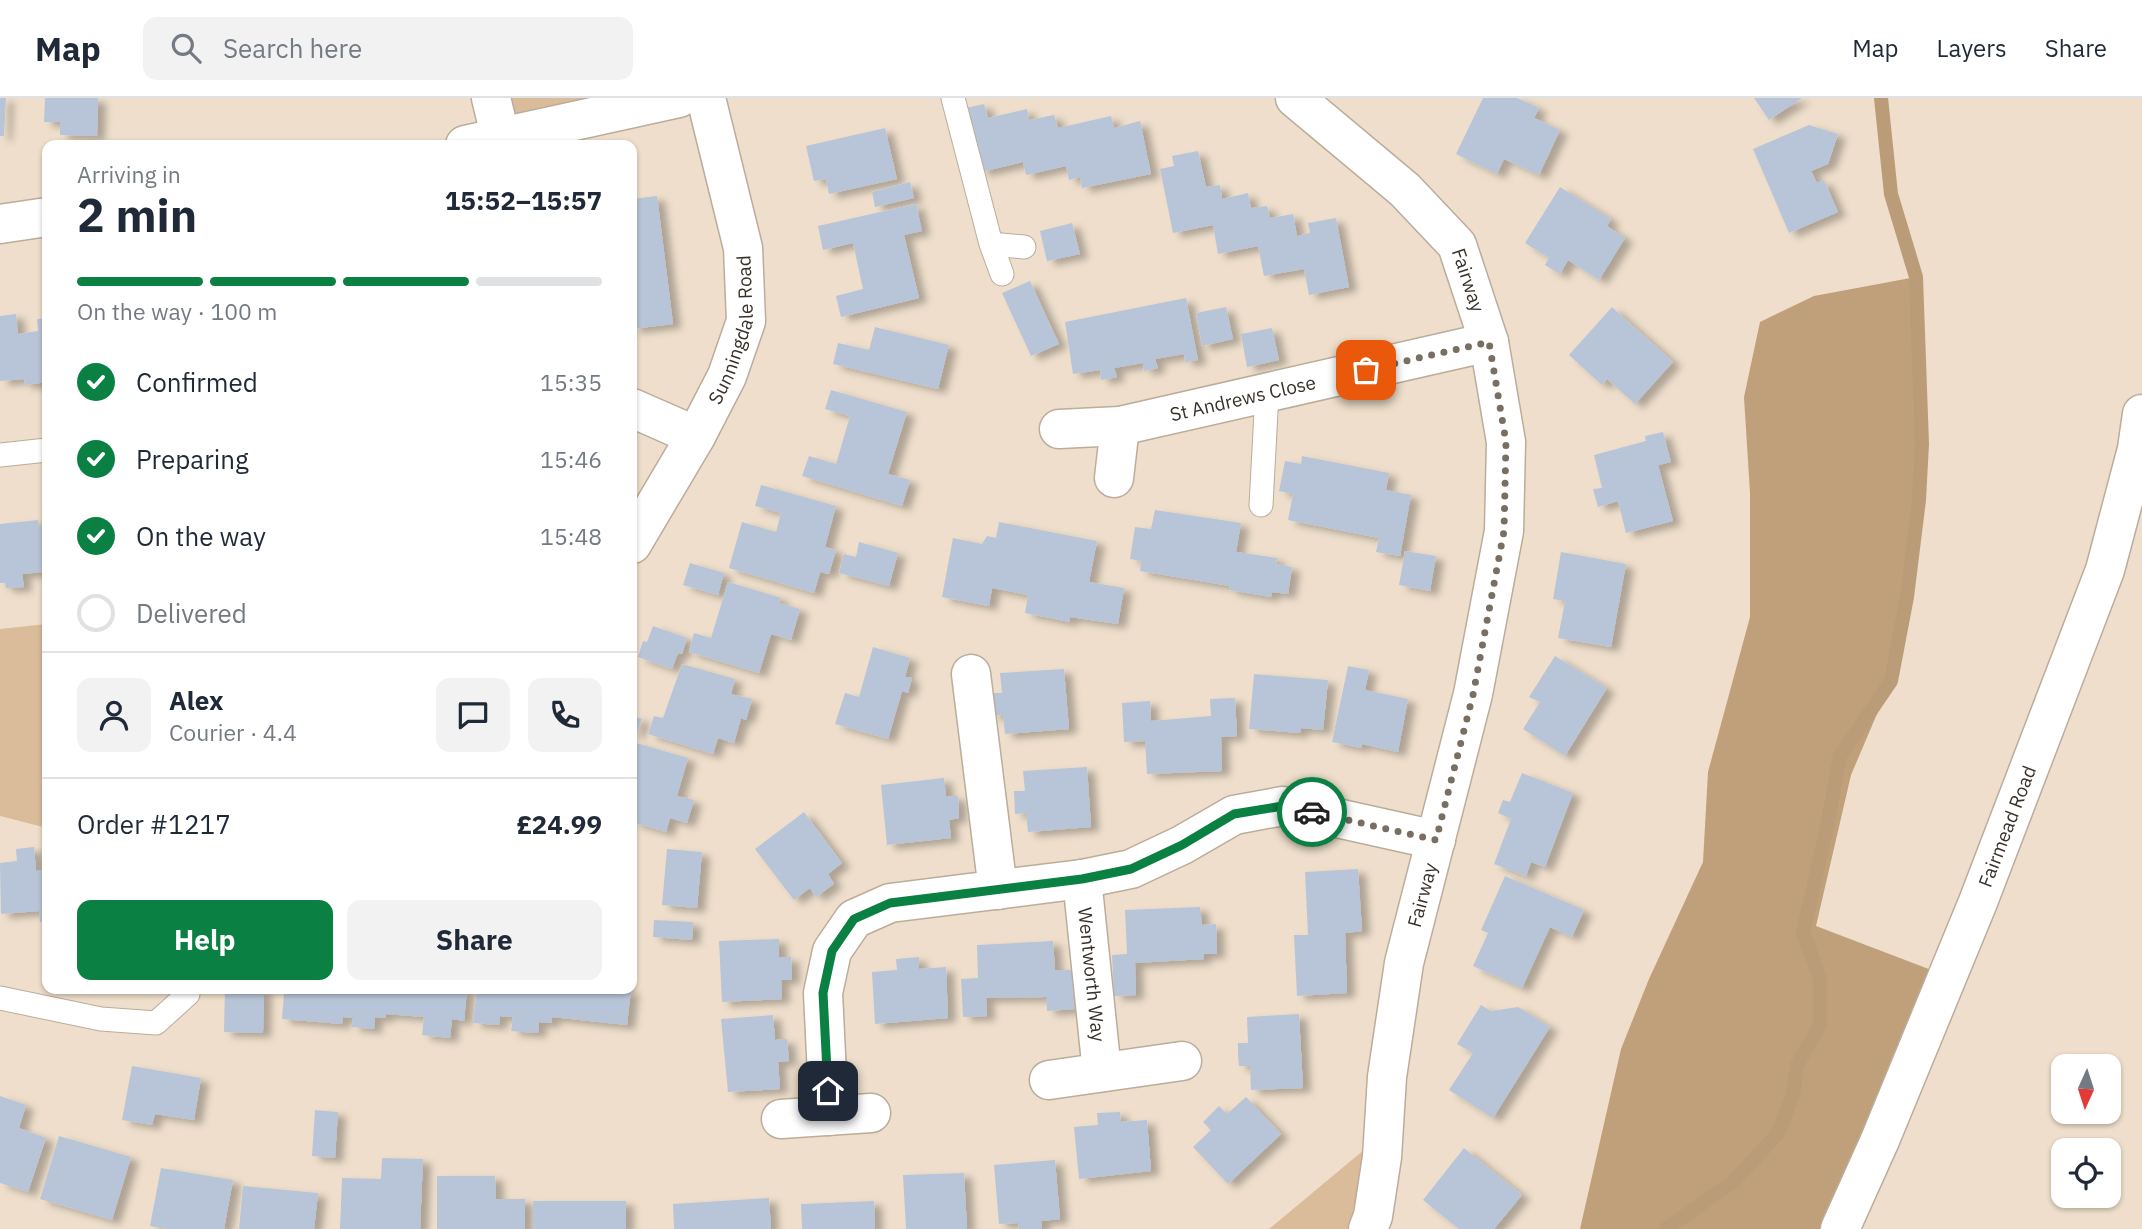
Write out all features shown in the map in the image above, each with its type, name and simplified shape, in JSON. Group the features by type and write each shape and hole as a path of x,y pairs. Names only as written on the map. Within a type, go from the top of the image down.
{"street":[{"path":"483,140 491,98"},
{"path":"492,140 680,98"},
{"name":"Sunningdale Road","path":"637,536 696,436 727,376 746,321 743,248 706,98"},
{"name":"Fairway","path":"1295,98 1405,190 1457,245 1489,342 1506,442 1504,531 1473,695 1404,963 1387,1077 1382,1157 1373,1216 1368,1229"},
{"path":"0,224 42,218"},
{"name":"St Andrews Close","path":"1059,429 1121,426 1489,342"},
{"path":"637,410 696,436"},
{"name":"Fairmead Road","path":"1840,1229 1880,1140 1978,902 2105,570 2137,449 2142,414"},
{"path":"1114,478 1121,426"},
{"path":"971,674 998,890"},
{"name":"Wentworth Way","path":"829,1116 823,993 832,951 854,919 890,903 1082,879 1131,869 1182,845 1234,814 1283,806 1436,840"},
{"name":"Wentworth Way","path":"1082,879 1102,1072"},
{"path":"1049,1080 1182,1061"},
{"path":"781,1119 871,1113"}],"lane":[{"path":"953,98 990,244 1002,274"},
{"path":"990,244 1024,247"},
{"path":"1261,505 1267,393"},
{"path":"0,454 42,450"},
{"path":"0,998 101,1020 156,1023 187,994"}],"shaded area":[{"path":"491,98 679,98 501,139"},
{"path":"1916,277 1920,474 1891,681 1851,775 1816,926 1947,976 1840,1229 1580,1229 1621,1049 1649,979 1703,862 1708,772 1750,617 1750,493 1744,397 1760,322 1814,296"},
{"path":"42,625 42,827 0,816 0,629"},
{"path":"1383,1134 1368,1229 1269,1229"}],"building":[{"path":"0,98 6,98 4,136 0,136"},
{"path":"45,98 98,98 97,136 60,135 60,122 44,122"},
{"path":"1483,98 1517,98 1539,108 1534,118 1560,130 1539,175 1504,159 1497,174 1456,154"},
{"path":"1754,98 1802,98 1769,120"},
{"path":"984,104 988,118 1027,109 1029,120 1054,115 1058,128 1111,116 1114,128 1140,121 1151,174 1082,188 1080,177 1069,180 1066,166 1026,175 1023,162 981,172 966,108"},
{"path":"1809,125 1838,134 1828,164 1811,171 1817,183 1824,180 1838,212 1789,233 1753,149"},
{"path":"885,128 897,179 829,194 826,179 814,181 806,146"},
{"path":"1198,151 1206,187 1220,185 1222,199 1248,193 1251,208 1267,206 1270,218 1293,214 1297,236 1310,233 1308,223 1336,218 1349,287 1309,295 1304,269 1264,276 1258,246 1218,254 1213,225 1173,233 1160,169 1174,166 1172,156"},
{"path":"910,182 914,198 875,207 872,192"},
{"path":"1560,187 1611,219 1607,226 1625,238 1599,280 1568,260 1560,274 1545,265 1549,258 1525,243"},
{"path":"657,196 673,324 637,328 637,198"},
{"path":"916,204 922,231 904,235 919,298 841,317 836,296 863,289 853,243 823,250 818,226"},
{"path":"1072,223 1080,254 1047,261 1040,231"},
{"path":"1030,281 1059,344 1031,356 1002,293"},
{"path":"1186,298 1198,360 1185,362 1184,354 1155,359 1158,368 1144,371 1143,363 1114,368 1117,377 1101,380 1100,370 1073,374 1065,322"},
{"path":"1226,307 1233,339 1202,346 1196,313"},
{"path":"1612,307 1673,362 1635,404 1607,379 1602,385 1569,355"},
{"path":"16,314 18,334 38,331 37,319 42,318 42,383 25,385 24,379 0,381 0,316"},
{"path":"875,327 949,345 938,389 833,364 838,343 869,350"},
{"path":"1272,328 1279,360 1247,367 1241,334"},
{"path":"831,390 907,412 888,474 910,480 902,506 802,476 809,456 836,464 850,416 825,409"},
{"path":"1663,432 1671,462 1658,465 1673,521 1626,533 1618,501 1598,507 1593,489 1602,488 1594,455 1646,441 1645,436"},
{"path":"1302,456 1389,473 1386,490 1411,495 1400,556 1376,552 1379,538 1288,520 1293,494 1279,491 1285,461 1301,464"},
{"path":"761,485 836,506 825,547 836,550 829,574 820,572 814,593 729,568 742,522 776,532 781,513 755,506"},
{"path":"1155,510 1241,523 1236,552 1277,558 1276,564 1292,567 1288,594 1272,592 1271,597 1229,590 1230,586 1140,571 1141,561 1130,559 1135,527 1151,529"},
{"path":"38,520 38,526 42,526 42,572 22,574 24,587 6,588 5,583 0,583 0,524"},
{"path":"999,522 1097,541 1089,582 1124,588 1118,624 1070,617 1070,622 1025,613 1028,595 992,588 989,606 942,597 953,538 982,544 987,536 996,538"},
{"path":"859,542 898,553 889,586 839,573 844,554 856,557"},
{"path":"1405,551 1436,556 1430,591 1399,585"},
{"path":"1561,552 1626,564 1611,647 1558,638 1565,601 1553,599"},
{"path":"690,563 724,573 718,595 683,585"},
{"path":"728,582 781,598 779,603 800,609 791,640 771,634 759,673 689,652 694,633 711,638"},
{"path":"653,626 687,638 682,654 678,653 672,669 638,657 643,641 647,642"},
{"path":"873,647 910,658 905,677 912,678 908,693 902,691 888,739 835,724 845,693 859,697"},
{"path":"1555,656 1607,688 1565,756 1523,729 1540,702 1529,697"},
{"path":"682,664 735,679 731,694 752,699 746,720 741,718 734,743 718,738 713,754 648,734 654,716 663,718"},
{"path":"1348,666 1369,670 1365,690 1408,699 1398,752 1362,744 1361,748 1332,742"},
{"path":"1064,669 1069,729 1005,734 1003,715 992,716 991,693 1002,693 1000,673"},
{"path":"1254,674 1328,680 1323,730 1301,728 1300,733 1249,729"},
{"path":"1235,698 1237,736 1221,737 1222,771 1147,774 1145,741 1124,742 1122,703 1150,701 1151,721 1211,716 1210,699"},
{"path":"637,718 642,719 637,732"},
{"path":"637,743 688,758 677,796 694,800 687,823 670,818 666,832 637,823"},
{"path":"1087,767 1091,827 1028,832 1026,813 1015,814 1014,791 1025,791 1023,771"},
{"path":"1522,773 1573,793 1545,867 1531,862 1526,876 1494,864 1511,819 1498,813 1503,800 1510,802"},
{"path":"944,778 946,796 958,796 959,818 949,820 951,838 887,845 881,785"},
{"path":"804,812 842,863 828,874 834,884 816,897 810,888 794,900 755,849"},
{"path":"34,847 36,871 42,870 42,922 39,911 1,914 0,863 17,861 16,849"},
{"path":"667,849 702,852 697,908 662,905"},
{"path":"1358,869 1362,931 1345,933 1347,993 1297,996 1294,935 1308,935 1305,872"},
{"path":"1505,876 1584,910 1572,937 1550,927 1522,988 1473,966 1488,933 1481,930"},
{"path":"1200,907 1202,925 1216,924 1217,954 1204,954 1204,959 1135,963 1136,995 1114,996 1112,955 1127,954 1125,910"},
{"path":"654,920 693,922 692,940 653,937"},
{"path":"779,939 779,957 791,957 792,980 781,980 782,999 722,1002 719,941"},
{"path":"1053,941 1055,970 1073,970 1076,1009 1047,1011 1046,997 986,998 987,1016 963,1017 961,979 978,978 977,945"},
{"path":"919,957 919,969 946,967 948,1018 875,1024 872,972 897,970 896,959"},
{"path":"225,994 264,994 263,1033 224,1032"},
{"path":"284,994 467,994 464,1021 452,1019 450,1038 422,1035 424,1017 386,1014 386,1018 375,1017 374,1029 352,1027 353,1018 343,1017 342,1024 282,1019"},
{"path":"476,994 630,994 627,1025 552,1017 552,1023 539,1022 538,1033 511,1031 513,1017 500,1016 499,1025 473,1023"},
{"path":"1481,1005 1491,1011 1518,1007 1550,1027 1493,1118 1449,1090 1473,1053 1457,1044"},
{"path":"1299,1014 1303,1088 1251,1090 1250,1066 1239,1066 1238,1054 1238,1043 1248,1043 1247,1017"},
{"path":"773,1015 775,1040 787,1039 789,1061 778,1062 780,1089 728,1092 721,1019"},
{"path":"132,1066 201,1078 194,1120 155,1114 152,1125 122,1120"},
{"path":"0,1096 26,1105 19,1128 46,1138 28,1192 0,1183"},
{"path":"1246,1097 1281,1134 1228,1184 1193,1147 1211,1130 1203,1122 1219,1106 1227,1114"},
{"path":"315,1110 338,1112 335,1158 312,1156"},
{"path":"1120,1112 1121,1122 1147,1120 1151,1171 1079,1179 1074,1127 1098,1125 1097,1113"},
{"path":"59,1136 131,1157 112,1220 40,1199"},
{"path":"1464,1148 1522,1195 1494,1229 1459,1229 1423,1200"},
{"path":"382,1158 423,1159 420,1229 340,1229 342,1178 381,1179"},
{"path":"1055,1160 1060,1219 1041,1221 1042,1229 1019,1229 1018,1223 999,1224 994,1165"},
{"path":"161,1168 233,1180 224,1229 168,1229 150,1226"},
{"path":"964,1173 967,1229 906,1229 903,1175"},
{"path":"437,1176 495,1176 496,1199 525,1199 525,1229 437,1229"},
{"path":"243,1186 318,1193 314,1229 239,1229"},
{"path":"769,1198 771,1229 674,1229 673,1204"},
{"path":"533,1201 626,1201 626,1229 533,1229"},
{"path":"874,1201 875,1229 802,1229 801,1204"}],"waterway":[{"path":"1666,1229 1734,1181 1779,1132 1793,1094 1797,1065 1820,1025 1820,979 1803,932 1840,756 1891,681 1907,597 1919,500 1922,444 1916,277 1891,194 1881,98"}],"way so far":[{"path":"1312,812 1436,840 1473,695 1504,531 1506,442 1489,342 1366,370"}],"route":[{"path":"828,1091 823,993 832,951 854,919 890,903 1082,879 1131,869 1182,845 1234,814 1283,806 1312,812"}]}
